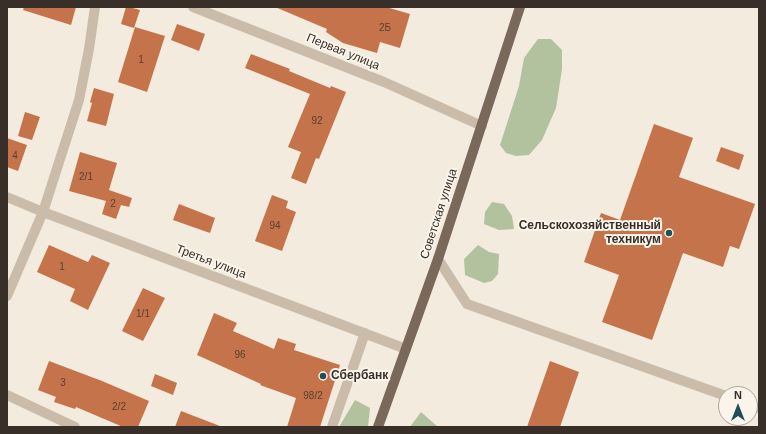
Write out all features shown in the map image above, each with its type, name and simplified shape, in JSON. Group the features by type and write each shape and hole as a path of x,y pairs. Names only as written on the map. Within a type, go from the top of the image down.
{"main road":[{"name":"Советская улица","path":"378,427 438,259 520,7"}],"street":[{"path":"7,296 43,212 79,100 89,49 95,7"},
{"name":"Первая улица","path":"193,7 384,82 482,126"},
{"name":"Третья улица","path":"7,197 43,212 406,349"},
{"path":"438,259 467,304 718,393"},
{"path":"332,427 364,333"},
{"path":"7,395 75,427"}],"green space":[{"path":"538,39 551,39 562,50 562,69 556,108 542,140 529,155 516,156 506,153 500,145 519,86 524,58"},
{"path":"492,202 504,204 512,216 514,229 499,230 484,224 485,212"},
{"path":"478,245 489,252 499,254 498,274 492,281 484,283 465,275 464,259"},
{"path":"355,400 370,408 368,427 339,427"},
{"path":"421,412 438,427 410,427"}],"building":[{"path":"24,7 76,7 71,25 23,10"},
{"path":"126,7 140,10 134,28 121,24"},
{"path":"275,7 386,7 410,14 400,48 380,42 377,53 343,43 326,32 327,29"},
{"path":"177,24 205,34 199,51 171,40"},
{"path":"135,27 165,36 147,92 118,82"},
{"path":"251,54 290,69 289,71 330,88 331,86 346,92 319,159 316,158 306,184 291,178 301,152 288,147 310,94 245,68"},
{"path":"94,88 114,94 106,126 87,121"},
{"path":"25,112 40,117 32,140 18,136"},
{"name":"Сельскохозяйственный техникум","path":"654,124 693,138 679,177 755,204 739,249 730,246 723,267 683,253 652,340 602,322 619,275 584,262 601,213 620,220"},
{"path":"7,138 27,145 18,171 7,167"},
{"path":"721,147 744,155 739,170 716,161"},
{"path":"80,152 117,163 109,190 132,198 129,207 121,205 116,219 102,214 106,201 69,191"},
{"path":"272,195 288,201 286,208 296,212 282,251 255,241"},
{"path":"179,204 215,218 210,233 173,220"},
{"path":"49,245 88,262 92,255 110,263 88,310 70,301 75,289 37,272"},
{"path":"143,288 165,298 143,341 122,331"},
{"path":"214,313 237,323 233,331 274,349 278,338 296,344 294,350 340,365 320,427 287,427 296,398 260,385 261,384 197,355"},
{"path":"49,361 149,401 138,427 123,427 76,407 75,409 54,402 56,397 38,390"},
{"path":"550,361 579,372 560,427 527,427"},
{"path":"155,374 177,383 173,395 151,386"},
{"path":"181,411 220,426 220,427 175,427"}],"place":[{"name":"Сельскохозяйственный техникум","path":"669,233"},
{"name":"Сбербанк","path":"323,376"}]}
